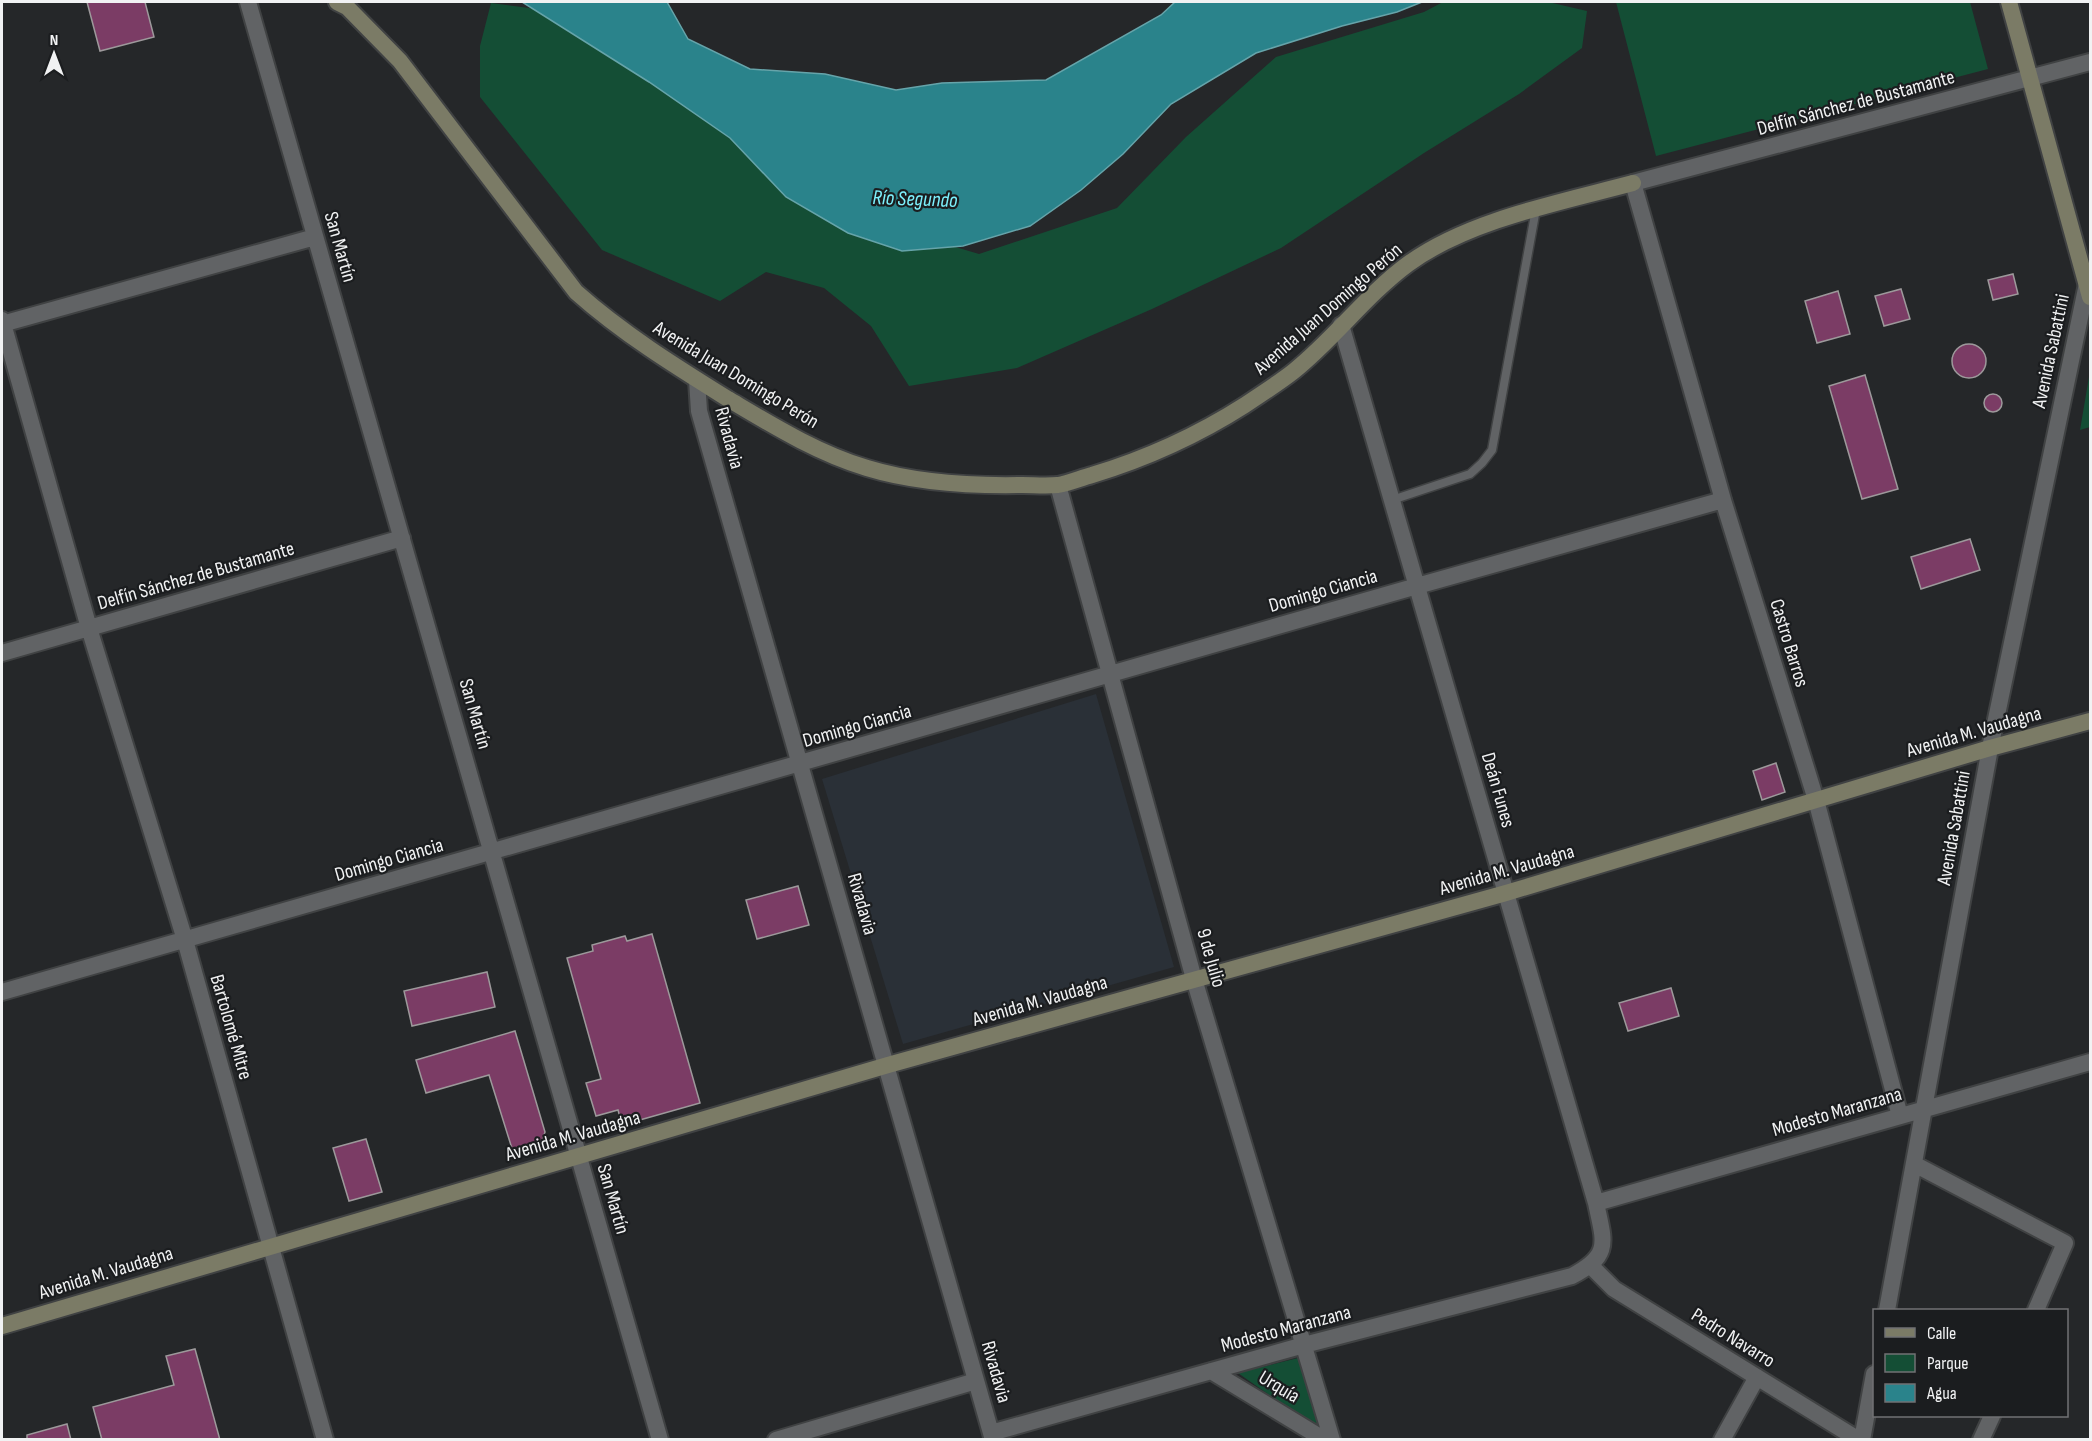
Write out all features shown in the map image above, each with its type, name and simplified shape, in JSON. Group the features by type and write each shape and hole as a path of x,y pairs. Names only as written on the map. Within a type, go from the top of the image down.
{"main road":[{"path":"2009,2 2089,290"},
{"name":"Avenida Juan Domingo Perón","path":"339,3 400,61 576,292 608,320 697,380 780,430 831,455 868,468 915,478 987,486 1058,485 1123,466 1179,442 1243,406 1294,371 1382,285 1410,263 1446,242 1473,230 1536,209 1633,183"},
{"name":"Avenida M. Vaudagna","path":"2,1326 888,1065 1506,893 1990,748 2091,721"}],"street":[{"name":"San Martín","path":"248,2 660,1440"},
{"name":"Delfín Sánchez de Bustamante","path":"1633,183 2091,62"},
{"name":"Castro Barros","path":"1633,183 1723,500 1816,800 1900,1116"},
{"path":"2,323 315,237"},
{"name":"Avenida Sabattini","path":"1887,1309 1990,748 2089,290"},
{"name":"Bartolomé Mitre","path":"2,323 89,628 185,940 326,1440"},
{"name":"Deán Funes","path":"1341,325 1596,1203 1603,1236 1602,1251 1591,1266"},
{"name":"Rivadavia","path":"697,380 699,411 799,765 888,1065 992,1436"},
{"name":"9 de Julio","path":"1058,485 1194,979 1332,1440"},
{"name":"Domingo Ciancia","path":"2,992 1723,500"},
{"name":"Delfín Sánchez de Bustamante","path":"2,653 402,538"},
{"name":"Modesto Maranzana","path":"1596,1203 2091,1062"},
{"path":"1914,1164 2065,1243 2037,1309"},
{"name":"Modesto Maranzana","path":"992,1436 1304,1345 1572,1276 1591,1266"},
{"name":"Pedro Navarro","path":"1591,1266 1614,1289 1861,1440"},
{"name":"Urquía","path":"1211,1371 1325,1440"},
{"path":"1722,1440 1757,1377"},
{"path":"776,1440 976,1381"},
{"path":"1861,1440 1873,1383"},
{"path":"1981,1440 1992,1417"}],"lane":[{"path":"1392,500 1470,474 1492,450 1536,209"}],"shaded area":[{"path":"1096,694 1174,967 903,1044 822,779"}],"green space":[{"path":"1443,2 1548,2 1587,11 1582,48 1519,94 1424,153 1281,248 1152,309 1017,368 909,386 871,326 824,288 766,272 720,301 602,250 480,97 480,46 491,3 567,13 868,221 979,254 1117,208 1186,137 1276,57 1424,12"},
{"path":"1616,2 1970,2 1988,69 1656,156"},
{"path":"2090,371 2090,427 2080,430"},
{"path":"1302,1357 1320,1431 1238,1373"}],"water":[{"name":"Río Segundo","path":"522,2 667,2 688,39 750,69 825,74 896,90 942,83 1046,80 1161,15 1175,2 1422,2 1397,12 1342,26 1256,53 1171,104 1123,154 1081,190 1030,226 963,246 902,251 848,233 786,197 730,138 649,82"}],"building":[{"path":"87,2 145,2 154,37 100,51"},
{"path":"2013,274 2018,294 1993,300 1988,280"},
{"path":"1901,289 1910,319 1884,326 1875,296"},
{"path":"1838,291 1850,334 1817,343 1805,301"},
{"path":"1969,344 1981,349 1986,361 1981,373 1969,378 1957,373 1952,361 1957,349"},
{"path":"1865,375 1898,489 1862,499 1829,386"},
{"path":"1993,394 1999,397 2002,403 1999,409 1993,412 1987,409 1984,403 1987,397"},
{"path":"1970,539 1980,570 1921,589 1911,557"},
{"path":"1776,763 1785,792 1762,800 1753,771"},
{"path":"798,886 809,925 757,939 746,900"},
{"path":"652,934 700,1103 622,1125 618,1110 596,1116 586,1083 601,1079 567,958 593,951 592,945 625,936 627,941"},
{"path":"487,972 495,1007 412,1026 404,991"},
{"path":"1671,988 1679,1016 1628,1031 1619,1003"},
{"path":"515,1031 545,1132 540,1148 514,1155 489,1075 426,1093 416,1060"},
{"path":"366,1139 382,1192 349,1201 333,1148"},
{"path":"195,1349 220,1440 102,1440 93,1407 174,1385 166,1356"},
{"path":"67,1424 71,1440 27,1440 27,1435"}]}
